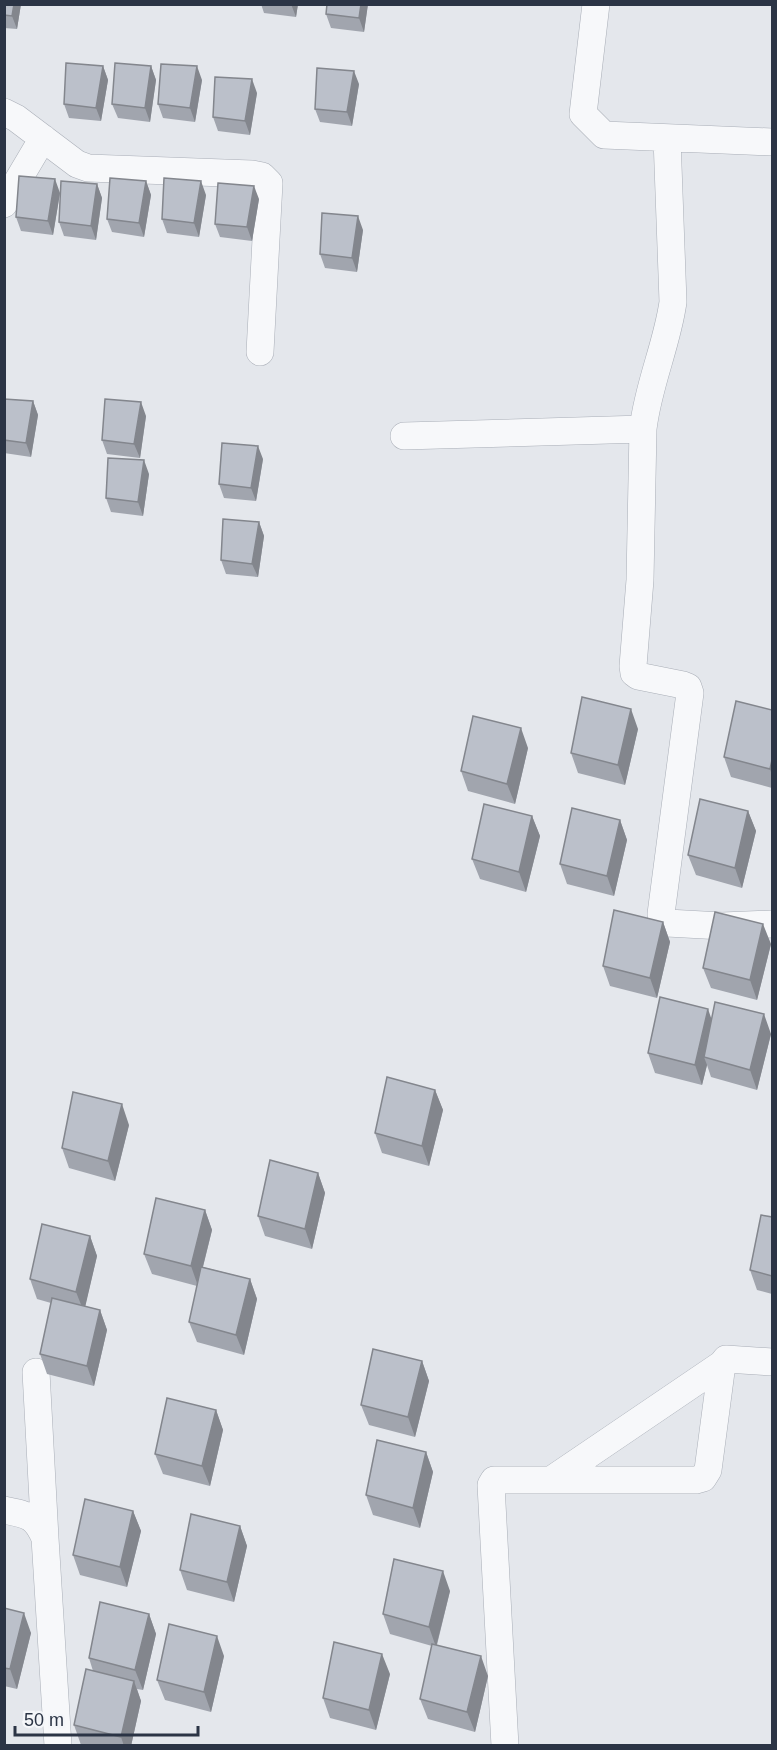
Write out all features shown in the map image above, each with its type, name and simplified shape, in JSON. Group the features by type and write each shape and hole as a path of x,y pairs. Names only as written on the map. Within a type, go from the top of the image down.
{"street":[{"path":"596,4 583,114 604,135 772,142"},
{"path":"4,112 76,164 88,168 252,174 262,176 270,183 260,352"},
{"path":"4,204 43,138"},
{"path":"667,138 673,302 671,320 645,410 643,429 640,580 634,673 638,676 683,685 688,687 690,693 661,915 663,921 722,926 772,924"},
{"path":"404,436 643,429"},
{"path":"551,1480 722,1364 726,1359 772,1362"},
{"path":"505,1746 491,1485 494,1480 501,1479 696,1480 703,1478 708,1470 722,1364"},
{"path":"36,1372 58,1746"},
{"path":"4,1510 24,1514 39,1523 45,1538"}],"building":[{"path":"4,4 14,4 12,16 4,15"},
{"path":"327,4 361,4 359,18 326,14"},
{"path":"66,63 103,66 96,108 64,104"},
{"path":"115,63 151,66 145,108 112,104"},
{"path":"161,64 197,66 190,108 158,104"},
{"path":"317,68 354,71 347,112 315,109"},
{"path":"215,77 252,79 245,121 213,117"},
{"path":"19,176 55,179 48,221 16,217"},
{"path":"110,178 146,181 139,223 107,219"},
{"path":"164,178 201,181 194,223 162,219"},
{"path":"61,181 97,184 91,226 59,222"},
{"path":"218,183 254,186 247,227 215,224"},
{"path":"322,213 358,216 352,258 320,254"},
{"path":"4,399 33,401 26,443 4,440"},
{"path":"105,399 141,402 134,444 102,440"},
{"path":"222,443 258,446 251,488 219,484"},
{"path":"108,458 144,460 138,502 106,498"},
{"path":"223,519 259,522 252,564 221,560"},
{"path":"582,697 631,709 618,765 571,753"},
{"path":"736,701 772,710 770,769 724,757"},
{"path":"473,716 521,728 507,784 461,771"},
{"path":"700,799 748,811 735,868 688,855"},
{"path":"484,804 532,816 519,872 472,859"},
{"path":"572,808 620,820 607,876 560,864"},
{"path":"614,910 663,922 650,978 603,966"},
{"path":"715,912 763,924 750,980 703,968"},
{"path":"660,997 708,1009 695,1065 648,1053"},
{"path":"715,1002 764,1014 750,1070 704,1057"},
{"path":"387,1077 435,1090 422,1146 375,1133"},
{"path":"73,1092 122,1104 108,1161 62,1148"},
{"path":"270,1160 318,1173 305,1229 258,1216"},
{"path":"156,1198 205,1210 191,1266 144,1254"},
{"path":"761,1215 772,1217 772,1276 750,1270"},
{"path":"42,1224 90,1236 76,1292 30,1279"},
{"path":"201,1267 250,1279 236,1335 189,1322"},
{"path":"52,1298 100,1310 87,1366 40,1354"},
{"path":"373,1349 422,1361 408,1417 361,1405"},
{"path":"167,1398 216,1410 202,1466 155,1454"},
{"path":"377,1440 426,1452 413,1508 366,1495"},
{"path":"85,1499 133,1511 120,1567 73,1555"},
{"path":"191,1514 240,1526 227,1582 180,1570"},
{"path":"394,1559 443,1571 429,1627 383,1614"},
{"path":"100,1602 149,1614 135,1670 89,1658"},
{"path":"4,1608 24,1613 10,1669 4,1668"},
{"path":"169,1624 217,1636 204,1692 157,1680"},
{"path":"334,1642 382,1654 369,1710 323,1698"},
{"path":"432,1644 481,1656 467,1712 420,1699"},
{"path":"86,1669 134,1681 121,1737 74,1725"}]}
